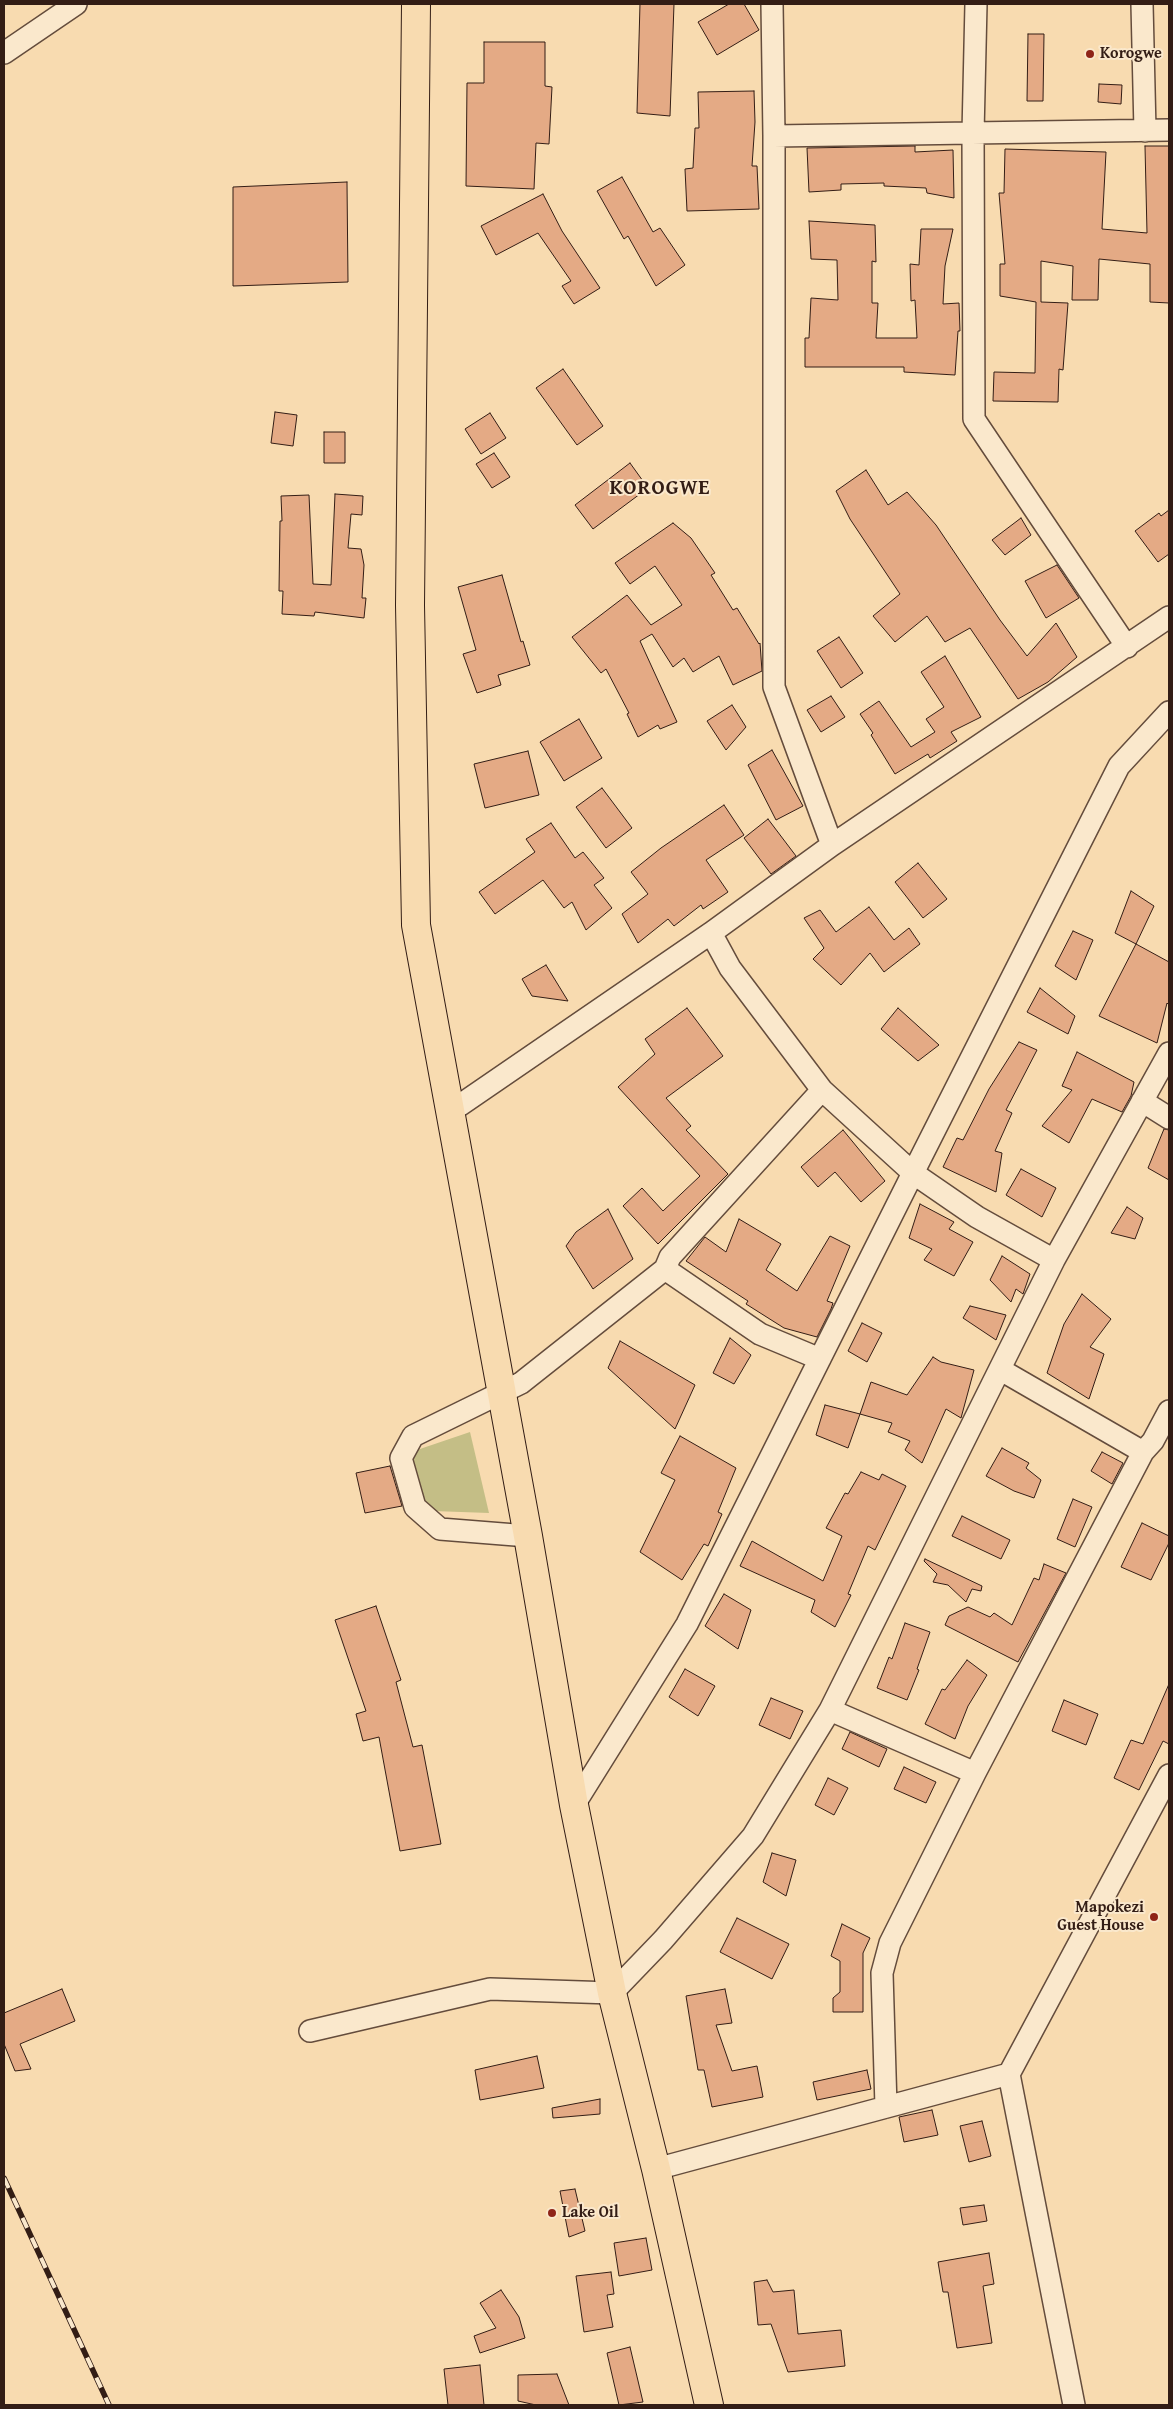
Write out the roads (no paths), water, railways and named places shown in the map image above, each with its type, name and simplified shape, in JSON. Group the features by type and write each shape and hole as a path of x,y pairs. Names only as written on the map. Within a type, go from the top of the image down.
{"highway":[{"path":"416,4 410,605 416,925 528,1536 574,1805 612,1993 656,2169 709,2405"}],"street":[{"path":"4,53 76,4"},
{"path":"772,4 774,136 774,687 832,845"},
{"path":"976,4 973,133 974,419 1127,647"},
{"path":"1142,4 1145,131"},
{"path":"774,136 1169,130"},
{"path":"450,1112 712,933 832,845 1169,617"},
{"path":"574,1805 687,1624 1119,766 1169,712"},
{"path":"712,933 730,968 822,1090 913,1174 977,1217 1054,1260"},
{"path":"310,2031 490,1989 612,1993 662,1940 753,1836 830,1710 1001,1370 1054,1260 1169,1053"},
{"path":"528,1536 440,1529 415,1507 401,1458 413,1436 521,1383 665,1268 670,1257 822,1090"},
{"path":"1142,1101 1169,1118"},
{"path":"665,1268 760,1334 820,1358"},
{"path":"1001,1370 1143,1452"},
{"path":"886,2107 882,1973 890,1944 975,1773 1143,1452 1153,1441 1169,1410"},
{"path":"830,1710 975,1773"},
{"path":"1074,2405 1009,2074 1169,1775"},
{"path":"656,2169 1009,2074"}],"railway":[{"path":"4,2178 109,2405"}],"place":[{"name":"Korogwe","path":"1090,54"},
{"name":"Mapokezi Guest House","path":"1154,1917"},
{"name":"Lake Oil","path":"552,2213"}],"district":[{"name":"KOROGWE","path":"660,489"}]}
